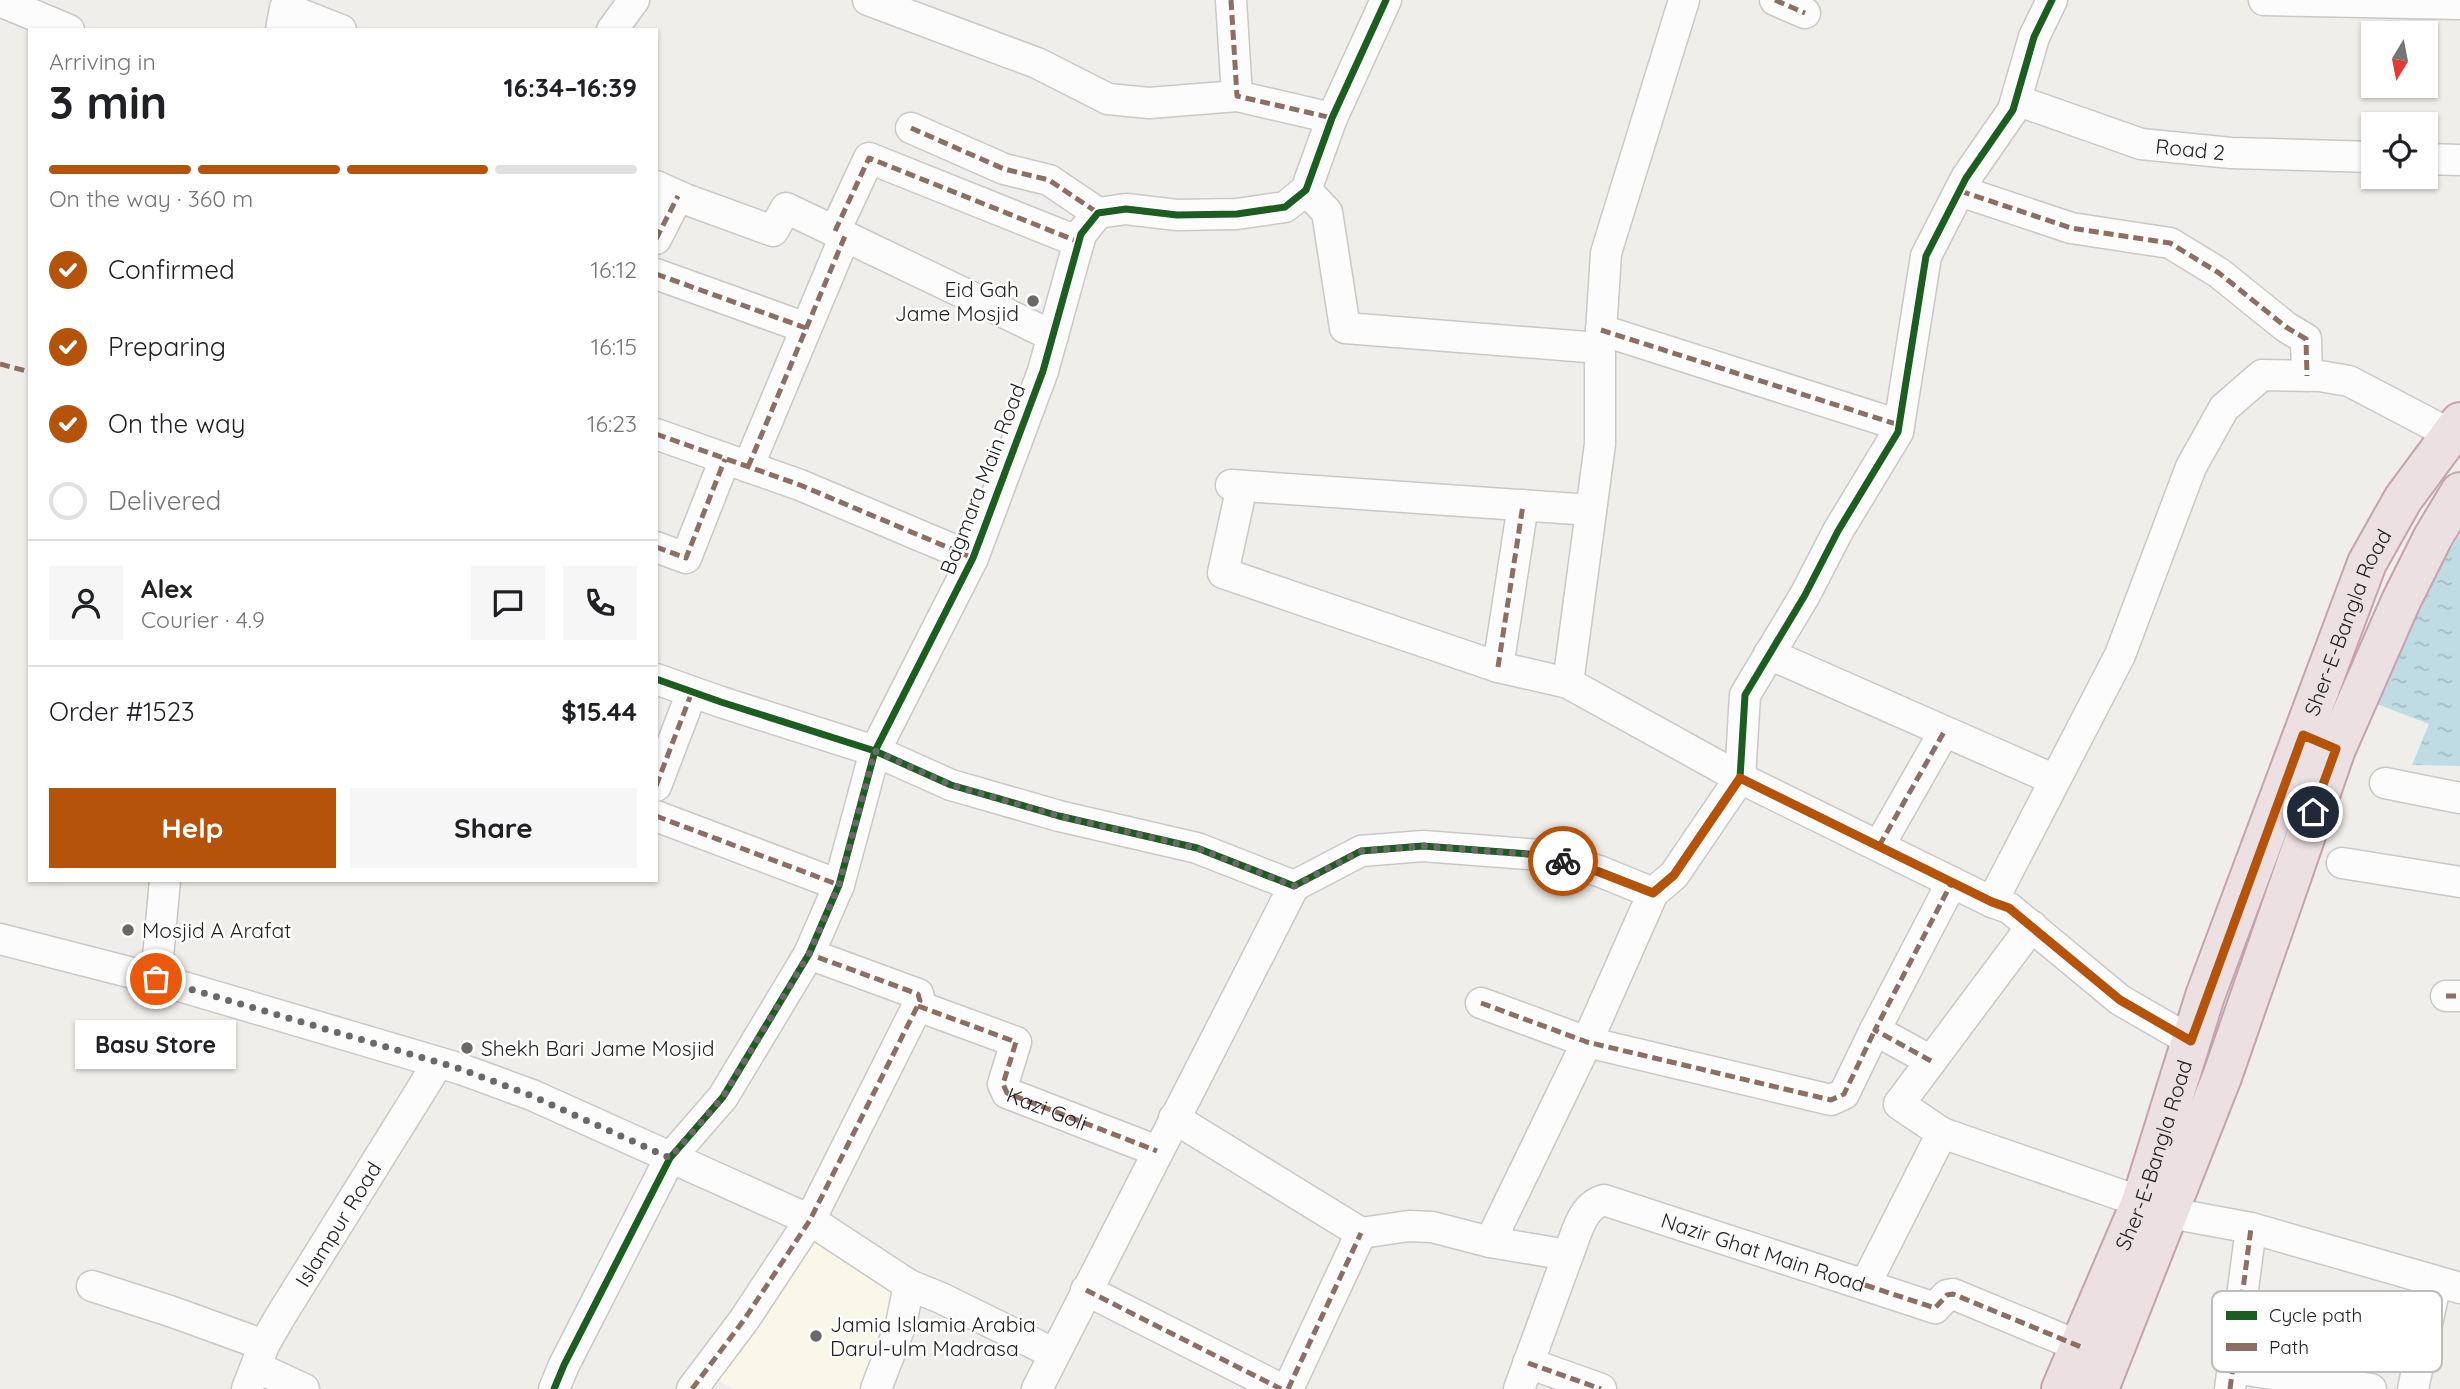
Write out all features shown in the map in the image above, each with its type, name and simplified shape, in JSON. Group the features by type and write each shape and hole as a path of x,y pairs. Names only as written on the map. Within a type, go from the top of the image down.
{"highway":[{"name":"Sher-E-Bangla Road","path":"2061,1389 2156,1208 2246,1009 2367,563 2403,499 2455,428"},
{"name":"Sher-E-Bangla Road","path":"2099,1389 2156,1208 2191,1041 2205,996 2319,742 2401,601 2433,537 2460,492"},
{"path":"2205,996 2246,1009"}],"street":[{"path":"613,28 634,0"},
{"path":"868,0 1037,63 1108,99 1149,103 1237,96 1332,118"},
{"path":"1231,0 1237,96"},
{"path":"911,128 1004,169 1049,180 1098,214 1126,209 1177,215 1237,214 1285,207 1306,190 1332,118 1385,0"},
{"path":"1569,683 1600,444 1600,339 1606,253 1684,0"},
{"path":"1775,0 1805,13"},
{"path":"1490,1242 1587,1042 1653,893 1674,875 1740,778 1745,695 1898,432 1926,256 1959,191 2013,110 2034,37 2052,0"},
{"path":"2264,0 2460,4"},
{"path":"0,1 64,28"},
{"path":"283,19 330,28"},
{"name":"Road 2","path":"2016,100 2141,144 2231,153 2361,157"},
{"path":"658,548 686,558 806,328 869,158 1079,242"},
{"path":"2438,159 2460,160"},
{"path":"1306,190 1326,212 1345,328 1600,339 1899,425"},
{"path":"658,230 667,191 772,230 786,208 1053,336"},
{"path":"1959,191 2071,228 2170,243 2220,273 2286,327 2306,339 2306,376"},
{"name":"Bagmara Main Road","path":"554,1389 670,1158 723,1097 809,954 839,885 875,751 973,558 1043,371 1079,242 1098,214"},
{"path":"658,275 806,328"},
{"path":"1992,902 2120,655 2191,467 2224,408 2262,375 2306,376 2349,381 2455,428"},
{"path":"658,435 800,485 973,558"},
{"path":"1591,510 1236,485 1223,573 1498,667 1569,683 1740,778 2009,908 2120,1000 2191,1041"},
{"path":"1498,667 1523,505"},
{"path":"1769,654 2055,780"},
{"path":"658,680 875,751 951,785 1059,816 1197,848 1294,886"},
{"path":"658,781 692,692"},
{"path":"1879,846 1944,732"},
{"path":"2385,783 2460,798"},
{"path":"658,817 839,885"},
{"path":"1037,1389 1053,1353 1294,886 1361,851 1423,846 1541,855 1599,872 1653,893"},
{"path":"2342,863 2460,882"},
{"path":"156,979 165,882"},
{"path":"1481,1003 1587,1042 1831,1100 1844,1094 1952,882"},
{"path":"2032,926 1899,1104 1942,1133 2156,1208 2251,1228 2448,1285 2442,1303"},
{"path":"0,939 156,979 461,1069 532,1096 810,1220 909,1285 1053,1353"},
{"path":"692,1389 744,1320 810,1220 918,1006 918,994 809,954"},
{"name":"Kazi Goli","path":"918,1006 1016,1042 1003,1084 1007,1093 1157,1151"},
{"path":"1875,1030 1931,1061"},
{"name":"Islampur Road","path":"256,1367 438,1063"},
{"path":"1174,1118 1361,1233 1409,1226 1432,1227 1490,1242 1567,1255"},
{"name":"Nazir Ghat Main Road","path":"1524,1376 1567,1255 1587,1210 1595,1202 1604,1200 1865,1285 1942,1133"},
{"path":"2243,1291 2251,1228"},
{"path":"1287,1389 1361,1233"},
{"path":"876,1389 901,1324 909,1285"},
{"path":"1865,1285 1936,1308 1947,1294 1953,1294 2081,1347"},
{"path":"92,1286 170,1311 256,1367 304,1389"},
{"path":"1086,1290 1281,1389"},
{"path":"2413,1389 2419,1372"},
{"path":"1524,1376 1601,1389"},
{"path":"2231,1378 2371,1389"}],"shaded area":[{"name":"Jamia Islamia Arabia Darul-ulm Madrasa","path":"808,1232 903,1291 868,1389 734,1389 718,1380"}],"water":[{"path":"2460,534 2460,766 2412,765 2429,724 2377,704 2401,631"}],"marked path":[{"path":"1231,0 1237,96 1332,118"},
{"path":"1775,0 1805,13"},
{"path":"911,128 1004,169 1049,180 1098,213"},
{"path":"835,231 869,158 1079,242"},
{"path":"1960,191 2071,228 2170,243 2219,273 2286,327 2306,339 2307,376"},
{"path":"658,235 678,196"},
{"path":"748,467 845,236"},
{"path":"658,275 806,328"},
{"path":"1601,330 1899,425"},
{"path":"0,364 28,371"},
{"path":"658,435 800,485 973,558"},
{"path":"658,548 686,558 725,459"},
{"path":"1498,667 1523,505"},
{"path":"658,781 692,692"},
{"path":"1879,846 1944,732"},
{"path":"658,817 839,885"},
{"path":"1931,1061 1875,1030 1952,882"},
{"path":"692,1389 744,1320 810,1220 920,1001 918,994 809,954"},
{"path":"2446,996 2460,996"},
{"path":"1481,1003 1587,1042 1831,1100 1844,1094 1875,1030"},
{"path":"918,1006 1016,1042 1003,1084 1007,1093 1157,1151"},
{"path":"2243,1291 2251,1228"},
{"path":"1288,1389 1361,1233"},
{"path":"1865,1285 1935,1308 1947,1295 1953,1294 2081,1347"},
{"path":"1086,1290 1281,1389"},
{"path":"1528,1363 1601,1389"},
{"path":"2230,1389 2232,1372"}],"cycle path":[{"path":"554,1389 670,1158 723,1097 809,954 839,885 875,751 973,558 1043,371 1081,234 1098,213 1126,209 1177,215 1237,214 1285,207 1306,190 1332,118 1386,0"},
{"path":"658,680 875,751 951,785 1059,816 1197,848 1294,886 1361,851 1423,846 1541,855 1599,871 1653,893 1674,875 1740,778 1745,695 1898,432 1926,256 1966,178 2013,110 2034,37 2052,0"}],"way so far":[{"path":"156,979 461,1069 532,1096 670,1158 723,1097 809,954 839,885 875,751 951,785 1059,816 1197,848 1294,886 1361,851 1423,846 1541,855 1563,861"}],"place":[{"name":"Eid Gah Jame Mosjid","path":"1033,301"},
{"name":"Mosjid A Arafat","path":"128,930"},
{"name":"Basu Store","path":"156,979"},
{"name":"Shekh Bari Jame Mosjid","path":"467,1048"},
{"name":"Jamia Islamia Arabia Darul-ulm Madrasa","path":"816,1336"}],"route":[{"path":"1563,861 1653,893 1674,875 1740,778 2009,908 2120,1000 2191,1041 2205,996 2303,735 2336,749 2313,812"}]}
